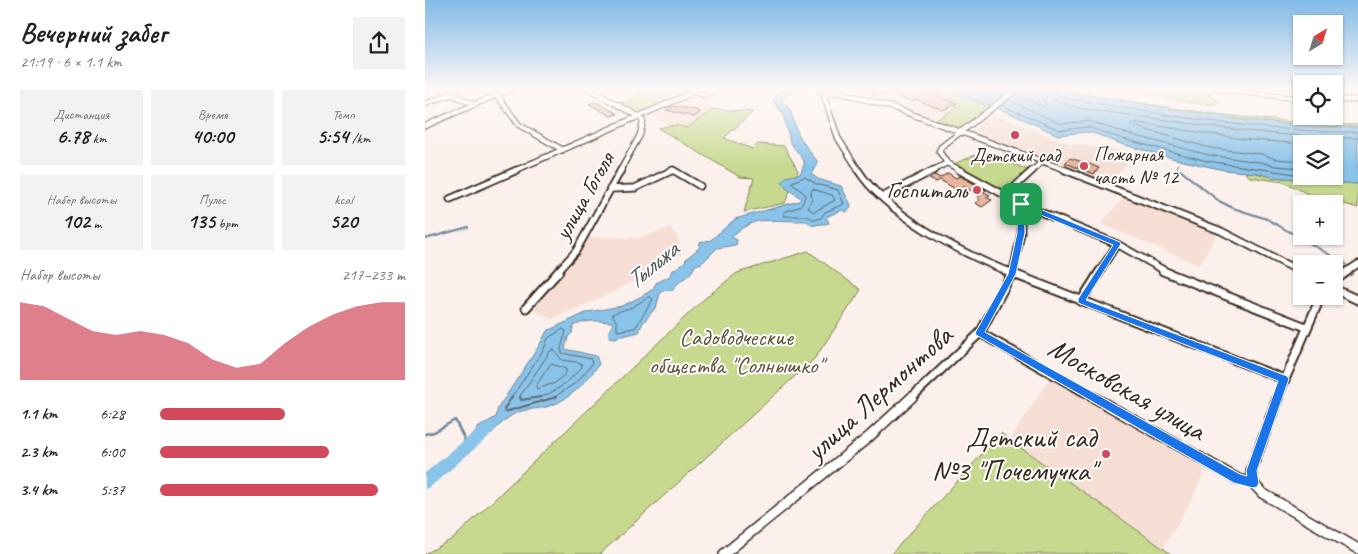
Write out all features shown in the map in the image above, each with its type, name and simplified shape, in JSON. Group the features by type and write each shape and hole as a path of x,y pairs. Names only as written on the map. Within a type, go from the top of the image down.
{"street":[{"path":"425,126 452,115"},
{"path":"512,115 519,125 563,150"},
{"path":"636,115 640,117"},
{"path":"450,199 645,115"},
{"path":"828,115 829,120 847,153 861,175 903,215 940,241 1012,274 1284,379"},
{"path":"913,115 963,131 1043,161 1221,231 1293,268"},
{"path":"982,115 939,151 947,163 1021,204 1117,244 1161,270 1306,327"},
{"name":"улица Гоголя","path":"526,308 576,251 592,225 641,135 643,122 640,117"},
{"path":"1006,195 1043,161"},
{"path":"882,197 947,163"},
{"path":"610,189 635,188 673,170 700,186"},
{"name":"улица Лермонтова","path":"724,554 870,436 980,333 1012,274 1021,233 1021,204"},
{"path":"1081,301 1117,244"},
{"path":"1343,274 1358,264"},
{"path":"1343,293 1358,300"},
{"path":"1253,483 1251,471 1284,379 1317,305"},
{"name":"Московская улица","path":"980,333 1238,479 1253,483 1262,492 1358,549"}],"shaded area":[{"path":"651,115 706,115 687,131 678,132"},
{"path":"914,115 944,115 934,121"},
{"path":"991,115 994,115 1070,144 1112,149 1133,156 1110,183 976,132 975,129"},
{"path":"1125,196 1218,232 1199,265 1101,224"},
{"path":"670,228 678,238 681,254 611,293 552,319 533,310 557,282 588,237 639,238"},
{"name":"Детский сад №3 \"Почемучка\"","path":"1050,378 1206,468 1192,499 1163,548 1010,440"}],"green space":[{"path":"705,115 750,115 724,138 753,149 758,144 784,146 798,171 785,203 744,212 754,178 740,177 658,128 676,125 687,128"},
{"path":"944,115 983,115 962,131 934,121"},
{"path":"1211,115 1229,115 1293,122 1293,124"},
{"path":"1306,125 1358,125 1358,127"},
{"path":"983,152 1031,171 1006,195 951,165"},
{"path":"1249,171 1272,177 1293,179 1293,185 1358,184 1358,208 1343,204 1343,195 1313,195 1284,182 1250,177 1245,173"},
{"name":"Садоводческие общества \"Солнышко\"","path":"808,251 861,290 815,358 600,554 425,554 454,538 704,299 737,273"},
{"path":"1001,433 1010,440 1171,554 891,554"}],"water":[{"path":"783,115 791,115 799,135 817,161 817,166 811,174 818,179 841,186 851,205 850,209 846,212 842,210 826,217 829,223 813,226 807,221 759,221 744,227 731,237 737,240 736,245 717,248 702,263 695,265 691,272 673,290 661,291 656,307 642,324 639,332 614,338 609,337 613,324 611,322 587,321 573,326 565,349 596,356 599,364 594,371 569,396 546,407 516,413 483,439 476,429 496,417 498,408 547,331 588,312 622,306 642,296 653,289 656,283 670,276 672,271 685,262 699,248 700,242 711,240 735,219 799,201 801,198 786,188 782,182 786,177 800,174 804,165 804,161 790,142"},
{"path":"1014,115 1212,115 1316,127 1358,127 1358,184 1343,183 1343,135 1293,135 1293,179 1224,170 1179,160 1086,132 1058,135"}],"building":[{"name":"Пожарная часть № 12","path":"1070,158 1099,168 1094,174 1065,163"},
{"name":"Госпиталь","path":"948,173 956,178 960,176 986,190 984,192 990,195 986,197 992,200 982,207 975,203 980,200 977,198 980,196 963,186 957,190 940,180 936,182 929,179 935,175 940,178"}],"waterway":[{"path":"1178,164 1177,167 1180,170"},
{"path":"1180,170 1219,201 1233,208 1267,219 1346,264"},
{"path":"425,239 468,227"},
{"path":"425,434 434,432 455,420 468,447"},
{"name":"Тыльжа","path":"425,482 489,428"}],"place":[{"name":"Детский сад","path":"1015,135"},
{"name":"Пожарная часть № 12","path":"1084,166"},
{"name":"Госпиталь","path":"977,190"},
{"name":"Детский сад №3 \"Почемучка\"","path":"1106,454"}],"route":[{"path":"1021,204 1117,244 1081,301 1157,332 1284,379 1251,471 1253,483 1238,479 980,333 1012,274 1021,233 1021,204"}]}
